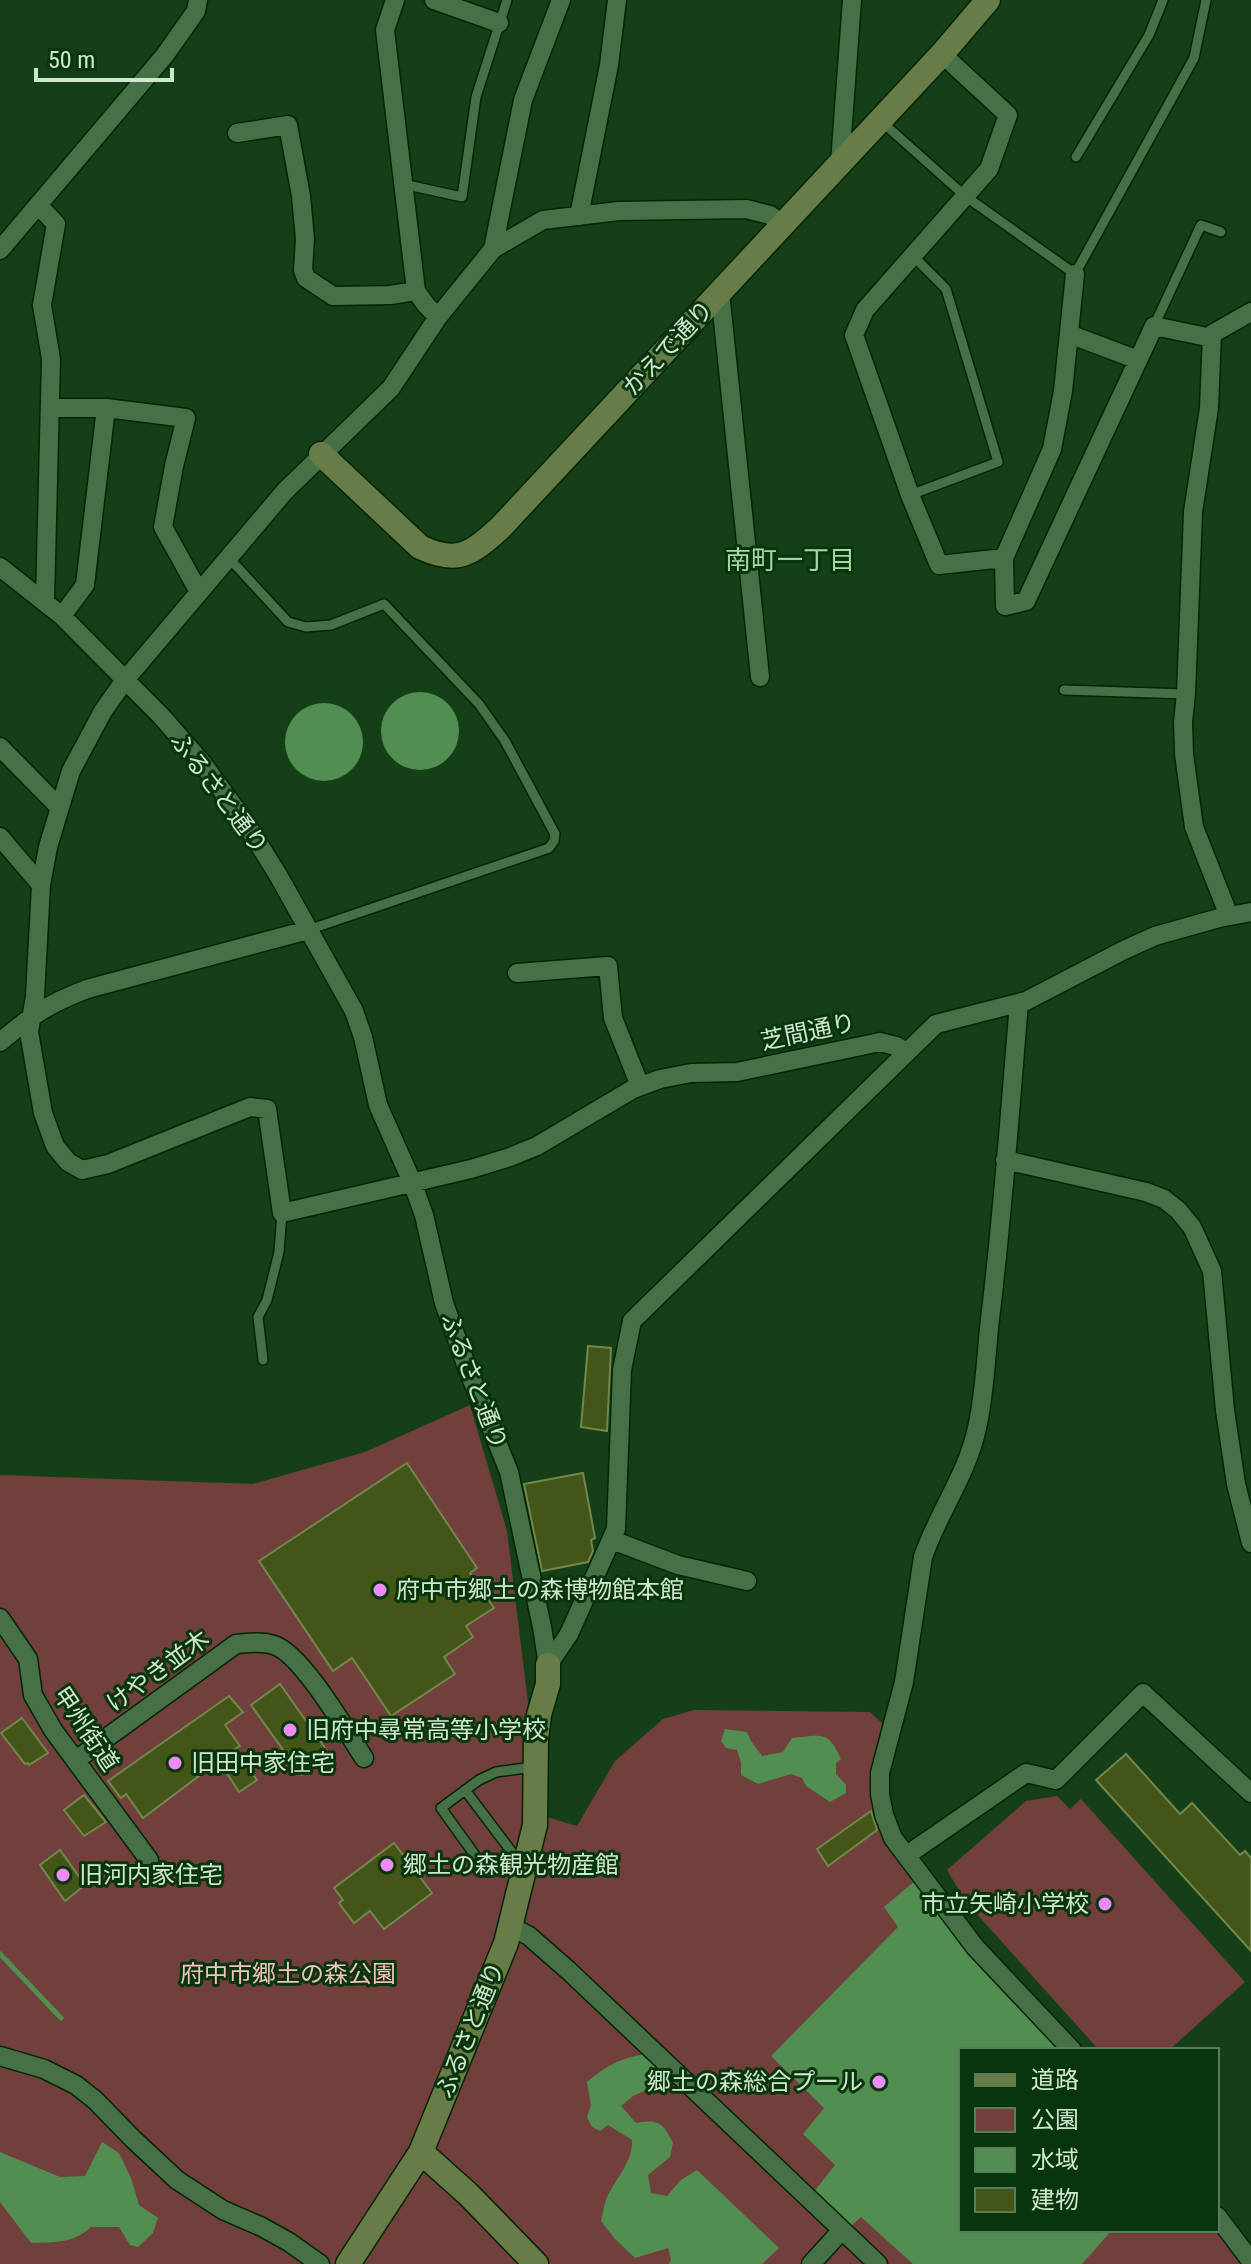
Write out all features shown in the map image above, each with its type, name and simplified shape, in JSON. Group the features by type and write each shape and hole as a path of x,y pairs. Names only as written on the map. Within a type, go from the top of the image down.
{"street":[{"path":"0,250 165,55 196,11 198,0"},
{"path":"395,0 385,30 416,291 438,317"},
{"path":"434,0 499,23"},
{"path":"493,249 523,100 561,0"},
{"path":"579,216 609,65 617,0"},
{"path":"840,163 852,0"},
{"name":"かえで通り","path":"321,454 420,547 440,557 461,556 479,547 783,225 988,0"},
{"path":"942,54 1008,115 989,169 865,310 854,335 910,495 939,565 1004,558"},
{"path":"237,133 288,125 301,196 305,239 303,270 306,278 333,296 390,295 416,291"},
{"path":"39,206 56,224 42,305 51,359 45,601"},
{"path":"282,1213 267,1109 250,1107 108,1164 82,1170 68,1162 55,1146 43,1113 29,1032 35,996 41,885 59,807 71,771 103,711 125,680 285,491 391,388 438,317 493,249 543,220 619,211 746,209 770,215 783,225"},
{"path":"1075,274 1063,391 1052,449 1004,558 1005,606 1026,601 1154,326 1212,338"},
{"path":"720,292 760,677"},
{"path":"1229,916 1194,827 1183,722 1193,512 1209,408 1212,334 1251,312"},
{"path":"1069,334 1138,360"},
{"path":"50,408 106,408 186,418 163,527 199,592"},
{"path":"62,616 85,585 106,408"},
{"name":"ふるさと通り","path":"0,567 62,616 162,717 203,764 237,810 278,875 354,1011 378,1105 424,1215 444,1303 509,1472 542,1627 548,1684 539,1715 534,1767 535,1825 519,1858 506,1943 421,2152 348,2264"},
{"path":"0,747 59,807"},
{"path":"0,837 41,885"},
{"path":"548,1665 569,1634 616,1529 622,1370 632,1321 936,1024 1019,1003 1155,936 1251,912"},
{"path":"0,1042 31,1016 87,989 308,930"},
{"path":"517,973 608,966 613,1018 640,1086"},
{"path":"1019,1003 996,1275 977,1428 957,1486 923,1557 904,1682 880,1773 880,1794 893,1838 975,1947 1070,2048"},
{"name":"芝間通り","path":"282,1213 471,1169 537,1146 640,1086 675,1076 737,1072 880,1042 907,1052"},
{"path":"1005,1160 1146,1192 1164,1199 1192,1227 1212,1271 1225,1410 1236,1484 1251,1543"},
{"path":"612,1540 678,1565 747,1581"},
{"name":"甲州街道","path":"2,1624 28,1659 33,1695 53,1730 149,1860"},
{"name":"けやき並木","path":"76,1760 236,1644 254,1642 277,1646 296,1662 312,1680 364,1758"},
{"path":"907,1855 1026,1773 1056,1780 1143,1693 1251,1793"},
{"path":"518,1930 569,1971 878,2264"},
{"path":"0,2056 44,2069 76,2085 177,2180 223,2210 289,2242 320,2264"},
{"path":"421,2152 468,2194 536,2264"},
{"path":"1219,2219 1251,2261"},
{"path":"811,2264 842,2230"}],"lane":[{"path":"403,184 462,197 476,97 507,0"},
{"path":"1076,157 1149,35 1163,0"},
{"path":"880,120 965,196 1075,274 1194,58 1206,0"},
{"path":"1154,326 1201,225 1221,232"},
{"path":"910,495 998,462 946,289 913,256"},
{"path":"229,558 288,622 306,627 331,625 384,604 479,704 505,741 555,834 549,848 308,930"},
{"path":"1064,690 1186,694"},
{"path":"263,1360 258,1317 267,1300 279,1252 282,1213"},
{"path":"465,1790 519,1858 487,1872 441,1808 465,1790 479,1780 496,1772 534,1767"}],"green space":[{"name":"府中市郷土の森公園","path":"470,1405 507,1531 531,1727 526,1811 577,1826 615,1761 663,1719 694,1710 870,1712 882,1723 870,1796 885,1844 1061,2048 959,2048 959,2232 1219,2232 1246,2264 0,2264 0,1475 253,1484 365,1452"},
{"path":"1057,1796 1070,1809 1081,1799 1245,1982 1171,2048 1097,2048 966,1902 947,1870 1026,1801"}],"water":[{"path":"420,692 435,695 452,709 459,731 456,746 442,763 420,770 405,767 388,753 381,731 384,716 398,699"},
{"path":"316,703 332,703 346,709 357,720 363,742 357,764 346,775 332,781 316,781 302,775 291,764 285,750 285,734 291,720 302,709"},
{"path":"725,1729 747,1732 762,1756 783,1752 792,1738 822,1736 832,1743 841,1759 836,1763 836,1774 846,1785 846,1793 830,1802 806,1786 802,1778 791,1774 758,1784 741,1775 737,1750 726,1748 721,1741"},
{"name":"郷土の森総合プール","path":"916,1880 1057,2048 959,2048 959,2232 1110,2232 1082,2264 913,2264 861,2217 850,2227 813,2193 835,2165 803,2134 824,2108 771,2056 898,1927 884,1907"},
{"path":"645,2054 655,2066 651,2088 633,2096 621,2106 636,2123 659,2124 673,2143 670,2157 648,2175 651,2193 667,2196 681,2180 697,2170 779,2248 762,2264 669,2264 668,2248 635,2258 601,2221 607,2198 630,2155 632,2140 608,2125 600,2131 592,2127 587,2117 591,2105 587,2082 614,2064"},
{"path":"102,2142 119,2153 139,2205 158,2218 153,2233 138,2247 130,2245 119,2227 91,2227 70,2239 31,2243 0,2202 0,2152 60,2177 85,2176"}],"building":[{"path":"588,1346 611,1348 607,1431 581,1427"},
{"name":"府中市郷土の森博物館本館","path":"407,1463 477,1568 470,1573 494,1608 466,1626 473,1637 444,1657 455,1674 391,1716 352,1658 333,1671 259,1561"},
{"path":"583,1473 595,1538 591,1540 593,1551 588,1562 542,1571 524,1484"},
{"name":"旧府中尋常高等小学校","path":"280,1684 330,1755 301,1775 251,1705"},
{"name":"旧田中家住宅","path":"229,1696 243,1712 225,1725 240,1746 235,1749 257,1780 239,1792 219,1761 143,1818 126,1794 121,1798 108,1781"},
{"path":"22,1718 48,1753 29,1765 1,1733"},
{"path":"1126,1754 1180,1814 1192,1803 1240,1855 1245,1851 1251,1858 1251,1951 1096,1780"},
{"path":"84,1795 106,1822 84,1836 64,1810"},
{"path":"871,1811 877,1830 828,1866 817,1849"},
{"name":"郷土の森観光物産館","path":"394,1843 432,1893 384,1929 370,1911 354,1923 339,1903 343,1900 334,1888"},
{"name":"旧河内家住宅","path":"60,1850 85,1885 65,1901 40,1865"}],"waterway":[{"path":"0,1954 61,2018"}],"place":[{"name":"府中市郷土の森博物館本館","path":"380,1590"},
{"name":"旧府中尋常高等小学校","path":"290,1730"},
{"name":"旧田中家住宅","path":"175,1763"},
{"name":"郷土の森観光物産館","path":"387,1865"},
{"name":"旧河内家住宅","path":"63,1875"},
{"name":"市立矢崎小学校","path":"1105,1904"},
{"name":"郷土の森総合プール","path":"879,2082"}],"district":[{"name":"南町一丁目","path":"790,560"}]}
